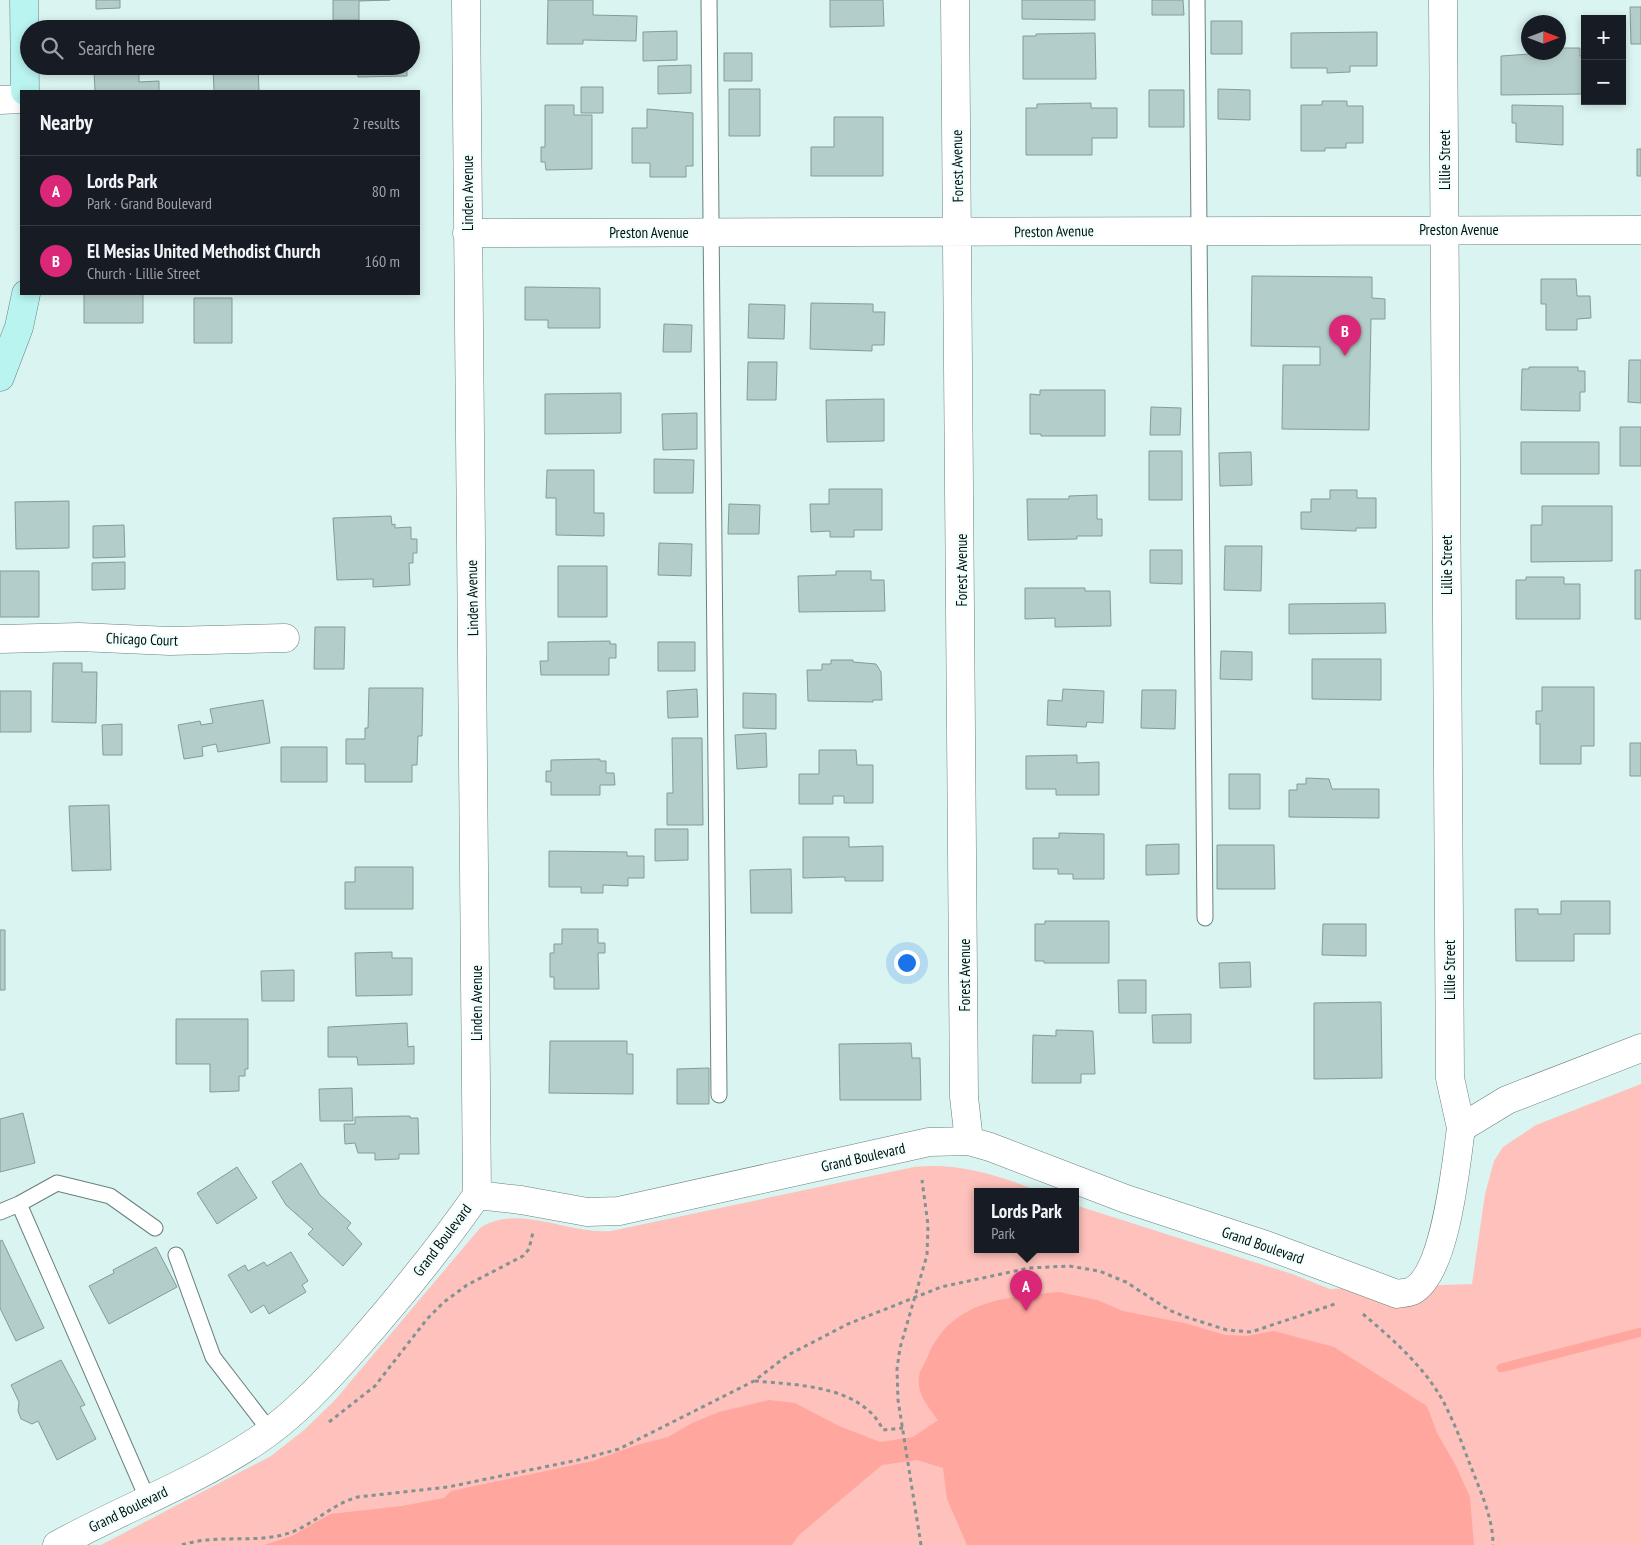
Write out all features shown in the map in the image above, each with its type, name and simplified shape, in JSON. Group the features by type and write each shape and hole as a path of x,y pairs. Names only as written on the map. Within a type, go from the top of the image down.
{"main road":[{"path":"24,0 24,20"},
{"path":"25,75 25,90"},
{"path":"0,377 19,327 26,295"}],"street":[{"name":"Linden Avenue","path":"466,0 476,1195"},
{"name":"Forest Avenue","path":"955,0 964,1087 968,1141"},
{"name":"Lillie Street","path":"1443,0 1450,1078 1461,1128"},
{"path":"0,100 20,99"},
{"name":"Preston Avenue","path":"467,233 1199,229 1641,230"},
{"name":"Chicago Court","path":"0,638 79,637 170,641 285,638"},
{"path":"1461,1128 1507,1100 1641,1048"},
{"name":"Grand Boulevard","path":"57,1545 224,1460 270,1431 327,1379 383,1317 455,1227 476,1195 521,1200 587,1212 619,1211 929,1142 968,1141 1126,1199 1266,1245 1397,1294 1412,1291 1420,1284 1435,1260 1441,1245 1461,1128"}],"lane":[{"path":"709,0 719,1095"},
{"path":"1197,0 1205,918"},
{"path":"0,1212 57,1184 110,1196 155,1228"},
{"path":"19,1204 148,1500"},
{"path":"176,1255 213,1357 270,1431"}],"path":[{"path":"921,1545 896,1382 898,1358 927,1255 928,1225 922,1180"},
{"path":"182,1545 205,1540 267,1538 282,1535 295,1531 344,1501 358,1496 430,1490 593,1456 646,1436 754,1381 779,1361 826,1334 916,1297 966,1281 1029,1268 1069,1266 1093,1269 1114,1276 1178,1314 1239,1333 1251,1332 1326,1305 1342,1304"},
{"path":"1359,1311 1398,1343 1448,1410 1483,1498 1492,1529 1493,1545"},
{"path":"754,1381 835,1393 865,1409 877,1420 883,1430 903,1428"}],"shaded area":[{"path":"1641,1084 1641,1545 101,1545 271,1456 304,1430 335,1400 480,1228 495,1221 510,1218 527,1219 578,1229 611,1231 914,1167 963,1168 995,1176 1030,1188 974,1188 974,1253 1079,1253 1079,1206 1292,1274 1330,1289 1472,1284 1485,1194 1494,1161 1503,1147 1536,1125"},
{"path":"1059,1292 1097,1300 1123,1311 1184,1323 1225,1335 1247,1336 1274,1331 1334,1347 1427,1406 1437,1433 1456,1466 1470,1497 1474,1545 967,1545 947,1499 943,1468 917,1460 882,1465 799,1535 792,1545 264,1545 292,1536 330,1514 402,1506 444,1498 451,1491 593,1461 637,1445 668,1437 692,1423 719,1412 769,1400 795,1403 839,1426 880,1442 913,1437 938,1420 920,1392 919,1379 921,1370 937,1339 950,1324 965,1313 981,1305 1019,1296"}],"building":[{"path":"96,0 120,0 120,8 96,9"},
{"path":"333,0 390,0 359,1 359,20 333,20"},
{"path":"548,0 593,0 593,15 637,16 636,41 583,40 583,44 547,44"},
{"path":"830,0 883,0 884,26 830,27"},
{"path":"1022,0 1095,0 1095,20 1022,19"},
{"path":"1152,0 1183,0 1184,15 1152,15"},
{"path":"1630,7 1641,7 1641,44 1631,44"},
{"path":"1211,21 1242,21 1242,54 1211,54"},
{"path":"677,31 677,60 643,61 643,32"},
{"path":"1377,32 1377,66 1350,66 1350,72 1327,73 1327,68 1291,68 1291,33"},
{"path":"1095,33 1096,79 1023,79 1023,36"},
{"path":"1566,48 1580,48 1581,94 1501,95 1501,56 1521,55 1521,60 1566,60"},
{"path":"724,53 752,53 752,81 724,81"},
{"path":"691,65 691,93 658,94 658,66"},
{"path":"94,75 139,75 139,82 159,81 159,90 95,90"},
{"path":"213,75 258,75 259,90 214,90"},
{"path":"358,75 407,75 407,76 358,77"},
{"path":"581,87 603,87 603,113 581,113"},
{"path":"729,89 760,89 760,136 729,136"},
{"path":"1218,89 1250,90 1250,120 1218,119"},
{"path":"1149,90 1184,90 1184,127 1149,127"},
{"path":"1322,101 1347,101 1347,106 1363,106 1363,143 1346,143 1346,148 1325,148 1325,151 1301,151 1301,105 1322,105"},
{"path":"1091,103 1091,108 1117,108 1117,138 1092,138 1092,155 1026,155 1026,108 1037,108 1037,104"},
{"path":"545,105 574,105 574,115 592,115 592,169 546,170 545,162 541,162 541,147 545,147"},
{"path":"1512,105 1563,106 1563,145 1516,142 1516,123 1512,123"},
{"path":"647,109 693,113 693,166 686,166 686,177 650,177 650,163 632,163 632,128 647,128"},
{"path":"834,117 883,117 883,176 811,176 811,147 834,147"},
{"path":"1637,149 1641,149 1641,176 1637,176"},
{"path":"1252,276 1372,277 1372,298 1385,299 1385,319 1371,319 1369,430 1282,429 1283,365 1320,365 1320,347 1251,346"},
{"path":"1541,279 1576,279 1577,296 1590,296 1591,318 1577,319 1577,330 1546,330 1546,304 1541,304"},
{"path":"525,287 600,288 600,328 548,328 548,320 525,320"},
{"path":"84,295 143,295 143,323 84,323"},
{"path":"194,298 232,298 232,343 194,343"},
{"path":"811,303 873,304 873,312 885,312 884,345 872,345 872,351 810,349"},
{"path":"749,304 785,305 784,339 748,338"},
{"path":"664,324 692,325 691,352 663,352"},
{"path":"1629,360 1641,360 1641,403 1628,402"},
{"path":"748,362 777,362 776,400 747,400"},
{"path":"1529,367 1578,367 1578,371 1585,371 1585,392 1580,392 1580,411 1521,410 1522,369 1529,369"},
{"path":"1040,390 1105,390 1105,436 1041,436 1041,434 1030,434 1030,394 1040,395"},
{"path":"621,393 621,433 545,434 545,394"},
{"path":"884,399 884,441 827,442 826,400"},
{"path":"1151,407 1181,408 1180,435 1150,435"},
{"path":"697,413 697,449 663,450 662,414"},
{"path":"1620,427 1641,427 1641,466 1620,466"},
{"path":"1521,442 1599,442 1599,474 1521,474"},
{"path":"1149,451 1182,451 1182,500 1149,500"},
{"path":"1251,452 1252,485 1220,486 1219,453"},
{"path":"654,459 694,460 693,493 654,493"},
{"path":"547,470 594,470 594,513 604,513 604,536 556,535 556,498 546,498"},
{"path":"829,489 882,489 882,530 854,530 854,537 830,537 830,531 811,532 810,504 829,504"},
{"path":"1330,490 1357,490 1357,498 1376,498 1376,528 1356,528 1356,531 1301,529 1301,512 1311,512 1311,499 1330,499"},
{"path":"1097,495 1097,519 1102,519 1102,536 1077,536 1077,539 1028,540 1027,499 1069,499 1069,496"},
{"path":"69,501 69,548 16,549 15,502"},
{"path":"729,504 760,505 759,534 728,534"},
{"path":"1542,506 1612,506 1612,561 1531,562 1531,525 1542,525"},
{"path":"391,516 392,525 395,524 395,528 411,527 411,539 417,539 417,553 413,553 413,563 409,563 410,585 373,587 373,579 337,580 333,518"},
{"path":"124,525 125,557 93,558 93,526"},
{"path":"659,543 692,544 691,576 658,575"},
{"path":"1225,546 1262,546 1261,591 1224,590"},
{"path":"1150,550 1182,550 1182,584 1150,583"},
{"path":"125,562 125,589 92,590 92,563"},
{"path":"558,566 607,566 607,617 558,617"},
{"path":"1635,570 1641,570 1641,619 1635,619"},
{"path":"0,571 39,571 39,617 0,617"},
{"path":"836,571 871,571 871,580 884,580 885,611 799,612 798,576 836,575"},
{"path":"1526,577 1564,577 1564,584 1580,584 1580,619 1516,619 1516,580 1526,580"},
{"path":"1025,588 1085,588 1085,591 1110,591 1111,626 1055,627 1055,618 1025,619"},
{"path":"1385,603 1386,633 1289,634 1289,604"},
{"path":"315,627 345,627 344,669 314,669"},
{"path":"610,641 610,644 616,644 616,658 609,658 609,675 541,675 540,661 548,661 548,642"},
{"path":"658,642 695,642 695,671 658,671"},
{"path":"1221,651 1252,652 1252,680 1220,679"},
{"path":"1312,659 1381,659 1381,700 1312,699"},
{"path":"831,660 853,660 853,662 876,664 881,672 882,700 873,700 873,702 808,701 807,670 822,670 822,664 831,664"},
{"path":"53,663 82,663 82,672 97,672 96,723 52,722"},
{"path":"1542,687 1594,687 1594,746 1581,746 1581,764 1540,764 1540,724 1536,724 1536,711 1542,711"},
{"path":"369,688 423,688 422,736 418,736 417,765 412,765 412,782 365,782 365,764 346,764 346,739 365,739 365,728 368,728"},
{"path":"697,689 698,717 668,718 667,691"},
{"path":"1063,689 1104,691 1103,723 1087,722 1086,727 1047,725 1048,700 1062,701"},
{"path":"1142,690 1176,690 1175,729 1141,728"},
{"path":"0,691 31,691 31,732 0,732"},
{"path":"743,693 776,694 776,729 743,728"},
{"path":"263,700 270,743 218,752 216,744 202,747 203,756 184,759 178,725 200,721 201,725 213,723 210,709"},
{"path":"122,724 122,755 103,755 102,725"},
{"path":"766,733 767,767 737,769 735,735"},
{"path":"672,738 702,738 703,825 667,825 667,793 673,793"},
{"path":"1630,743 1641,743 1641,776 1630,776"},
{"path":"281,747 327,747 327,782 281,782"},
{"path":"819,750 856,750 857,765 873,765 873,803 844,803 844,796 833,796 833,804 799,804 799,774 819,774"},
{"path":"1077,755 1077,763 1099,762 1099,795 1056,795 1056,789 1026,789 1026,756"},
{"path":"600,759 600,761 606,761 606,773 614,773 615,785 600,785 600,795 551,795 551,782 546,782 546,771 551,771 551,760"},
{"path":"1229,774 1260,774 1260,809 1229,809"},
{"path":"1306,778 1329,779 1332,789 1379,789 1379,818 1289,817 1289,790 1297,790 1297,784 1306,784"},
{"path":"109,805 111,870 72,871 69,806"},
{"path":"655,829 688,829 688,860 655,861"},
{"path":"1059,833 1104,834 1104,879 1073,879 1073,874 1058,874 1058,869 1033,869 1033,838 1059,838"},
{"path":"803,837 849,837 849,847 883,846 883,881 845,881 845,877 803,878"},
{"path":"1179,844 1179,874 1146,875 1146,845"},
{"path":"1217,845 1274,845 1275,889 1217,889"},
{"path":"549,851 627,852 627,856 644,856 644,878 628,878 628,886 603,885 603,893 581,893 581,887 549,887"},
{"path":"355,867 413,867 413,909 345,909 345,882 355,882"},
{"path":"791,869 792,913 751,913 750,870"},
{"path":"1561,901 1610,901 1610,934 1574,934 1574,961 1516,961 1515,909 1538,909 1538,914 1561,914"},
{"path":"1045,921 1109,921 1109,963 1044,963 1044,961 1035,961 1035,924 1045,924"},
{"path":"1323,924 1366,924 1366,956 1322,955"},
{"path":"562,929 598,929 598,943 605,943 605,953 598,953 599,989 554,989 554,977 550,977 550,953 554,953 554,944 562,944"},
{"path":"0,930 5,930 5,990 0,990"},
{"path":"392,952 392,958 412,958 412,995 356,996 355,953"},
{"path":"1250,962 1251,987 1220,988 1219,963"},
{"path":"294,970 294,1001 262,1001 261,971"},
{"path":"1118,980 1146,980 1146,1013 1119,1013"},
{"path":"1381,1002 1382,1078 1314,1079 1314,1003"},
{"path":"1191,1014 1191,1043 1153,1043 1152,1015"},
{"path":"176,1019 248,1019 248,1069 245,1069 245,1076 239,1076 239,1091 210,1092 210,1064 176,1064"},
{"path":"407,1023 408,1047 414,1046 414,1064 358,1065 357,1057 328,1057 328,1027"},
{"path":"1056,1030 1093,1031 1095,1074 1081,1074 1081,1083 1032,1083 1033,1035 1056,1036"},
{"path":"550,1041 627,1041 627,1054 633,1054 633,1094 549,1093"},
{"path":"911,1043 912,1058 920,1058 921,1100 840,1100 839,1044"},
{"path":"709,1068 709,1104 677,1104 677,1069"},
{"path":"352,1088 353,1121 320,1121 319,1089"},
{"path":"23,1113 35,1163 0,1172 0,1119"},
{"path":"410,1116 410,1118 418,1118 419,1154 399,1154 399,1159 375,1160 375,1153 358,1153 355,1143 345,1144 344,1124 355,1124 355,1117"},
{"path":"301,1163 320,1195 351,1223 347,1228 362,1244 343,1266 308,1234 313,1229 286,1205 272,1182"},
{"path":"237,1167 257,1198 217,1224 197,1193"},
{"path":"2,1240 44,1328 16,1341 0,1308 0,1241"},
{"path":"156,1247 177,1287 109,1324 89,1286 114,1273 113,1270"},
{"path":"291,1252 308,1281 302,1285 306,1292 269,1314 264,1305 251,1313 228,1275 245,1265 248,1271 264,1262 267,1266"},
{"path":"61,1360 85,1405 80,1407 96,1439 57,1460 38,1421 32,1424 21,1419 18,1411 19,1402 11,1385"}],"waterway":[{"path":"1501,1368 1641,1332"}],"place":[{"name":"El Mesias United Methodist Church","path":"1345,356"},
{"name":"Lords Park","path":"1026,1311"}]}
